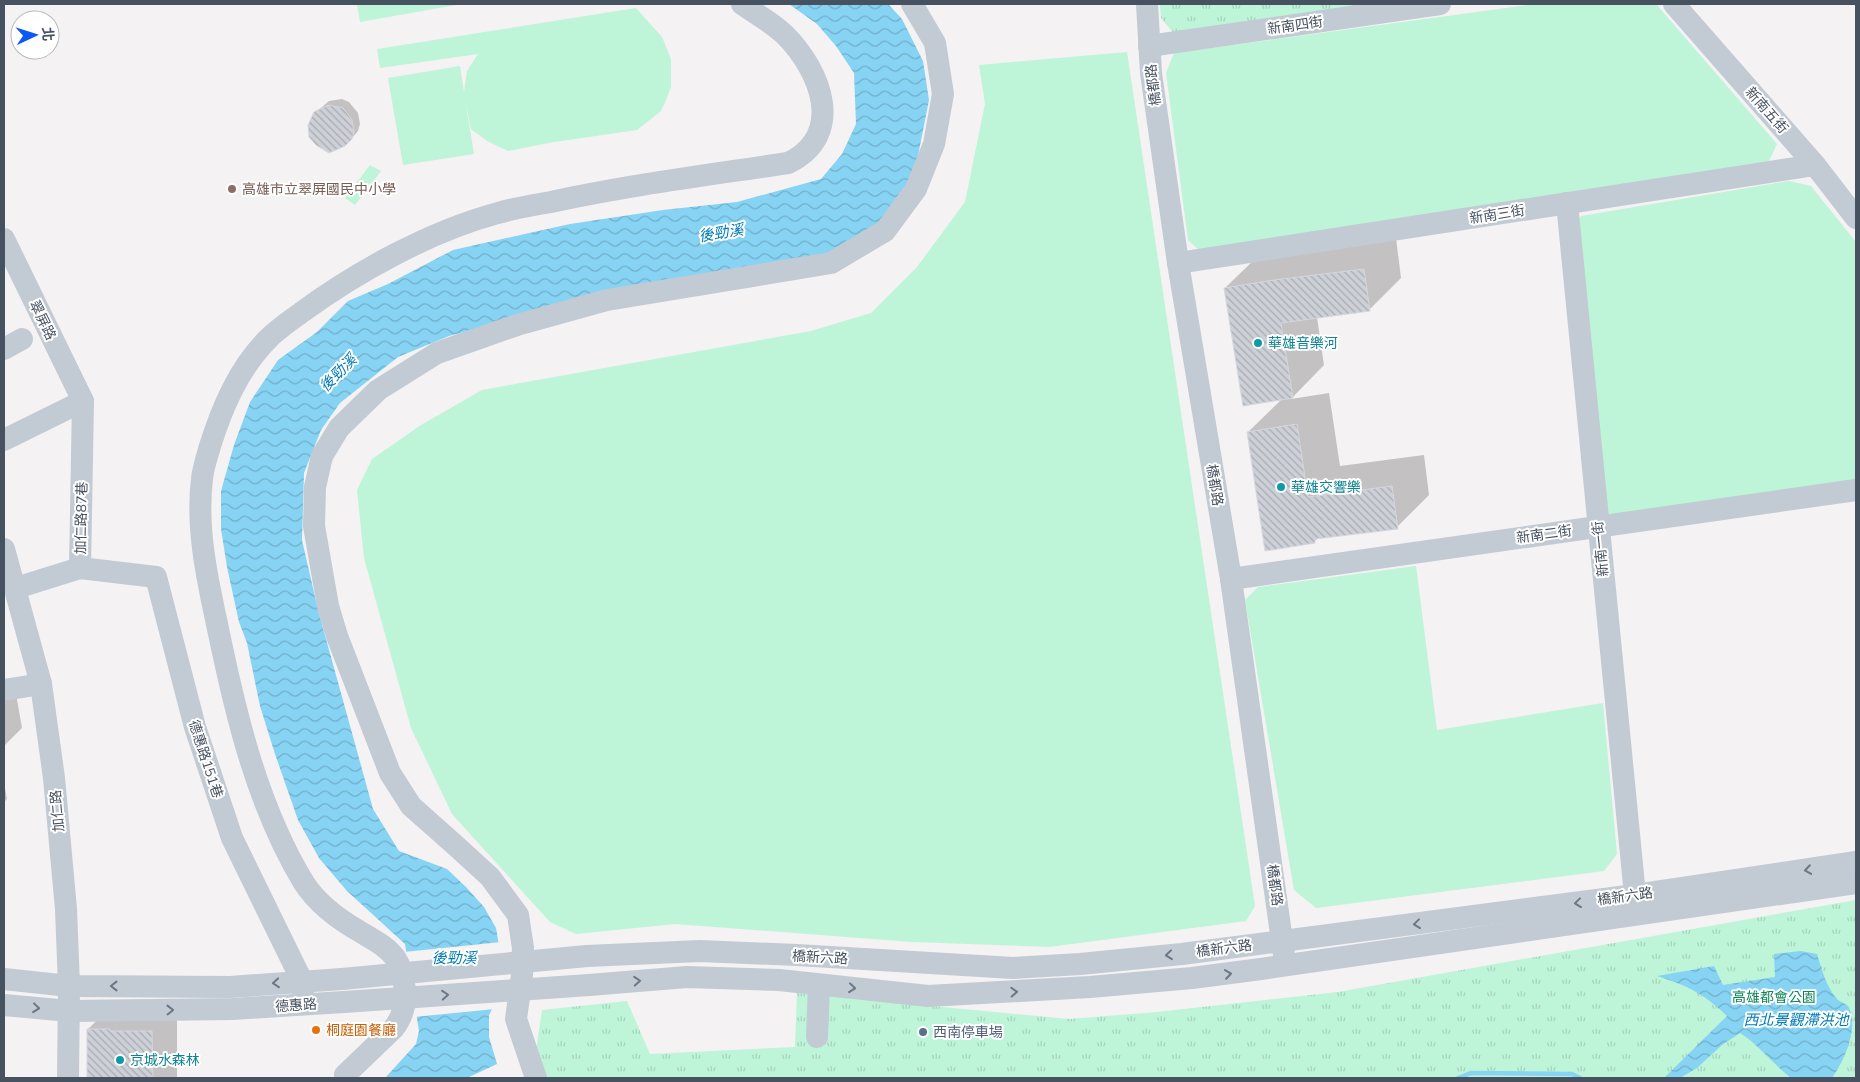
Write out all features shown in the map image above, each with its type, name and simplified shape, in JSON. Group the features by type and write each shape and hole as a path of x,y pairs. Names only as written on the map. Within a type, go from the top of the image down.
{"street":[{"path":"344,1075 394,1028 401,1019 405,1005 404,980 401,968 395,958 382,945 351,926 324,906 307,887 292,862 276,828 255,774 224,659 212,601 202,534 200,503 202,474 218,423 230,394 244,368 264,342 321,298 371,266 431,238 464,224 498,213 608,190 788,163 800,158 816,139 819,132 824,111 820,90 797,48 784,34 742,4"},
{"path":"536,1078 516,1019 522,975 523,948 518,915 490,877 456,844 410,806 390,773 337,636 328,606 314,526 315,487 322,456 339,428 378,390 437,353 517,325 607,300 831,263 885,231 916,189 934,144 943,94 935,44 912,4"},
{"name":"橋都路","path":"1147,4 1152,83 1178,263 1231,579 1285,966"},
{"name":"新南四街","path":"1149,46 1440,4"},
{"name":"新南五街","path":"1674,4 1815,165 1856,218"},
{"name":"新南三街","path":"1178,263 1815,165"},
{"name":"新南一街","path":"1567,203 1635,895"},
{"name":"翠屏路","path":"4,238 83,400"},
{"path":"4,440 83,400"},
{"name":"加仁路87巷","path":"16,588 80,568 83,400"},
{"name":"新南二街","path":"1231,579 1856,490"},
{"name":"加仁路","path":"4,549 16,588 40,684 54,778 66,909 69,986 68,1078"},
{"name":"德惠路151巷","path":"80,568 156,577 195,727 232,838 302,981 304,1004"},
{"path":"4,690 40,684"},
{"name":"橋新六路","path":"587,956 700,952 797,955 1013,968 1089,963 1283,941 1635,895 1856,862"},
{"name":"橋新六路","path":"589,984 687,977 780,980 938,995 1015,992 1192,978 1856,882"},
{"name":"德惠路","path":"4,979 69,986 230,987 342,979 587,956"},
{"name":"德惠路","path":"4,1005 68,1011 232,1009 589,984"},
{"path":"817,1037 819,985"}],"green space":[{"path":"357,4 462,4 360,22"},
{"path":"1160,4 1407,4 1176,36 1161,18"},
{"path":"1536,4 1656,4 1777,144 1769,161 1200,251 1188,240 1166,73 1174,53"},
{"path":"636,8 662,37 671,59 671,87 661,111 637,130 508,151 487,141 471,129 465,99 474,154 403,165 388,78 460,66 464,92 467,71 478,54 380,68 377,49"},
{"path":"1127,52 1255,906 1246,921 1049,947 912,942 675,924 576,934 550,922 452,814 411,728 364,558 357,490 372,459 421,425 482,390 811,331 871,313 917,267 965,202 985,104 979,65"},
{"path":"370,165 381,171 355,205 345,198"},
{"path":"1789,181 1811,186 1856,242 1856,480 1610,516 1603,511 1574,227 1581,216"},
{"path":"1416,566 1437,730 1603,703 1617,854 1604,871 1316,908 1294,890 1245,600 1258,587"},
{"name":"高雄都會公園","path":"1856,900 1856,1078 532,1078 542,1010 627,1001 650,1054 795,1047 797,993 1069,1019 1157,1012 1338,992"}],"water":[{"name":"後勁溪","path":"789,4 888,4 902,19 923,61 929,100 914,176 874,233 822,260 571,303 449,336 398,357 340,403 321,430 304,473 302,540 318,610 373,809 399,851 447,869 484,907 496,928 502,963 500,993 489,1015 489,1037 497,1064 467,1078 385,1078 416,1044 419,1031 405,944 347,891 319,858 298,820 260,706 247,643 239,622 227,567 221,529 221,491 234,445 250,402 278,360 317,332 348,301 388,284 453,250 570,224 663,210 737,202 821,179 842,154 856,124 854,73 836,46 817,24"},
{"name":"西北景觀滯洪池","path":"1801,951 1817,954 1830,990 1838,1000 1848,1006 1851,1014 1852,1024 1849,1044 1832,1078 1791,1078 1740,1033 1722,1045 1697,1068 1680,1078 1664,1078 1727,1016 1695,991 1657,976 1714,966 1723,985 1775,977 1774,954"}],"pier":[{"path":"501,942 505,963 502,994 495,1009 414,1017 404,952"}],"building":[{"path":"328,105 343,108 352,120 354,132 352,139 345,146 329,153 316,145 309,137 308,125 314,112"},
{"name":"華雄音樂河","path":"1364,269 1370,311 1281,323 1293,398 1243,406 1224,288"},
{"name":"華雄交響樂","path":"1297,424 1308,497 1392,486 1398,529 1315,539 1315,543 1265,551 1247,432"},
{"name":"京城水森林","path":"87,1029 152,1031 153,1078 87,1078"}],"waterway":[{"path":"1458,1078 1471,1073 1572,1074 1580,1078"}],"place":[{"name":"高雄市立翠屏國民中小學","path":"232,189"},
{"name":"華雄音樂河","path":"1258,343"},
{"name":"華雄交響樂","path":"1281,487"},
{"name":"桐庭園餐廳","path":"316,1030"},
{"name":"西南停車場","path":"923,1032"},
{"name":"京城水森林","path":"120,1060"}]}
